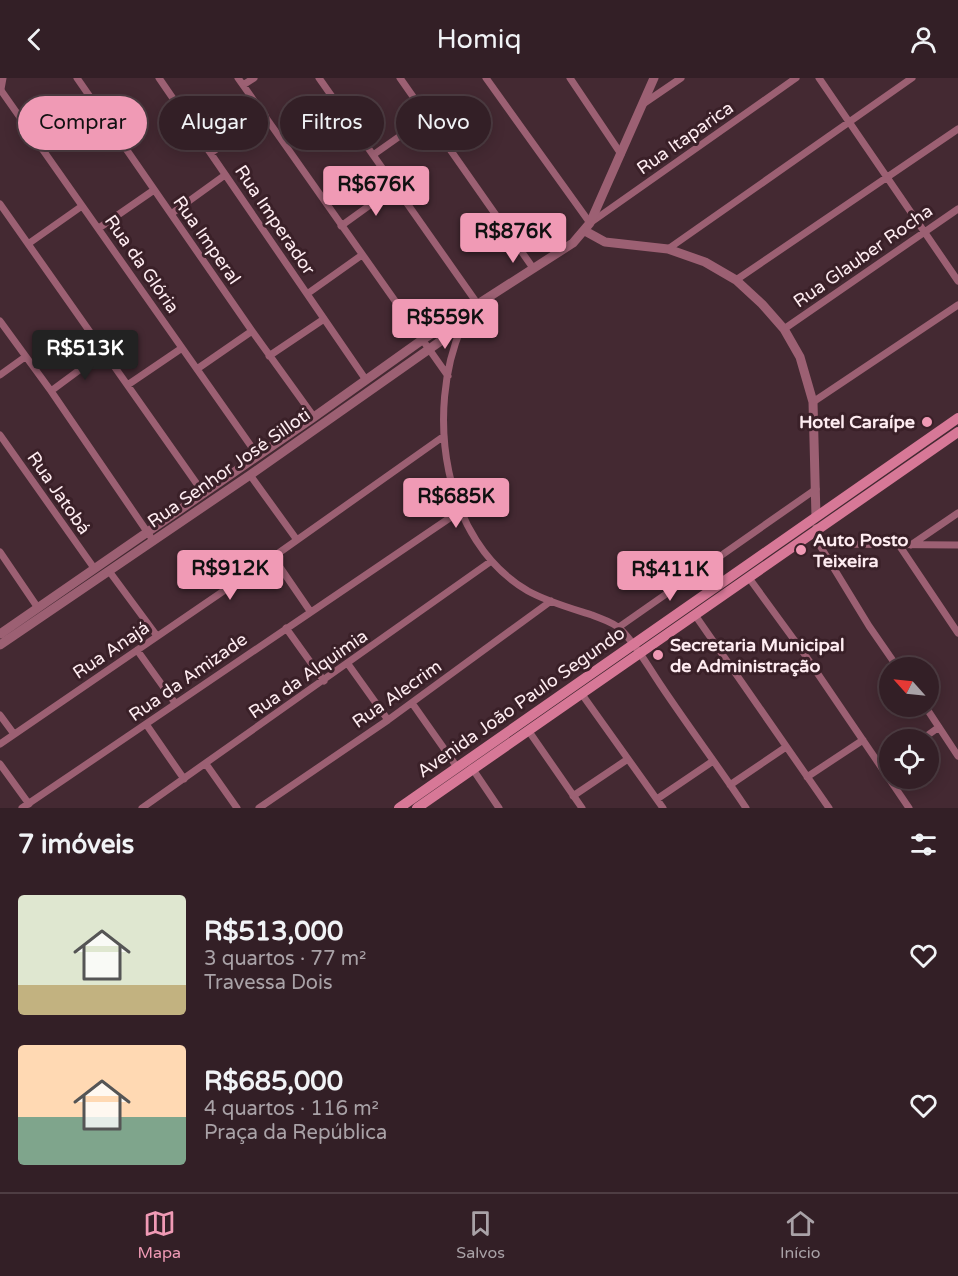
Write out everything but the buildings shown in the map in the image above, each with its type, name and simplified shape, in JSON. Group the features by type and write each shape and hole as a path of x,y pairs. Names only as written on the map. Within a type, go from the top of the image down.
{"main road":[{"name":"Avenida João Paulo Segundo","path":"399,808 635,649 816,517 958,418"},
{"name":"Avenida João Paulo Segundo","path":"417,808 581,693 635,649 695,615 958,432"}],"street":[{"name":"Rua Imperal","path":"77,78 269,356 314,417"},
{"name":"Rua Imperador","path":"159,78 366,380"},
{"path":"238,78 251,96"},
{"path":"243,86 254,78"},
{"path":"320,78 477,303"},
{"path":"486,78 587,227 605,242 668,249 705,262 736,280 784,329 800,357 813,402 816,531 819,544 890,657"},
{"path":"570,78 621,154"},
{"path":"643,104 681,78"},
{"name":"Rua Itaparica","path":"587,227 796,78"},
{"path":"819,78 958,281"},
{"path":"668,249 912,78"},
{"path":"401,79 413,96"},
{"path":"587,227 653,79"},
{"name":"Rua da Glória","path":"3,82 82,206 258,456"},
{"path":"268,119 448,376"},
{"path":"736,280 958,129"},
{"path":"373,155 396,139"},
{"path":"211,153 215,150"},
{"path":"450,150 533,268"},
{"path":"171,214 225,175"},
{"path":"342,226 395,187"},
{"path":"99,228 154,190"},
{"path":"0,204 2,212 28,244 129,384 204,494"},
{"path":"28,244 82,206"},
{"name":"Rua Glauber Rocha","path":"784,329 958,209"},
{"name":"Rua Senhor José Silloti","path":"0,645 109,571 204,494 422,340 573,243 587,227"},
{"path":"307,294 362,255"},
{"path":"813,402 958,305"},
{"path":"468,309 456,340 448,376 444,436 452,490 460,511 490,562 514,582 551,601 619,627 746,808"},
{"path":"269,356 324,319"},
{"path":"0,321 150,536"},
{"name":"Rua Senhor José Silloti","path":"0,634 94,568 250,475 462,326"},
{"path":"197,369 252,331"},
{"path":"129,384 182,348"},
{"path":"51,391 105,351"},
{"path":"0,375 25,357"},
{"name":"Rua Jatobá","path":"0,435 94,568"},
{"name":"Rua Anajá","path":"0,744 273,557 444,436"},
{"path":"250,475 297,540"},
{"path":"619,627 816,489"},
{"name":"Rua da Amizade","path":"25,806 460,511"},
{"path":"911,544 958,513"},
{"path":"819,544 958,545"},
{"path":"899,545 958,633"},
{"path":"0,552 38,608"},
{"path":"273,557 310,611"},
{"name":"Rua da Alquimia","path":"142,808 490,562"},
{"path":"109,571 157,636"},
{"path":"749,578 879,764"},
{"name":"Rua Alecrim","path":"259,808 270,805 551,601"},
{"path":"695,615 829,808"},
{"path":"286,628 324,681"},
{"path":"137,650 175,703"},
{"path":"348,664 388,720"},
{"path":"581,693 663,808"},
{"path":"412,703 457,767"},
{"path":"0,715 14,734"},
{"path":"932,717 955,745 958,756"},
{"path":"146,724 184,779"},
{"path":"528,730 582,808"},
{"path":"807,777 863,740"},
{"path":"730,785 786,747"},
{"path":"573,796 628,759"},
{"path":"657,799 713,761"},
{"path":"0,764 25,806"},
{"path":"206,764 237,808"},
{"path":"472,768 500,808"},
{"path":"896,789 909,808"}],"place":[{"name":"Hotel Caraípe","path":"927,422"},
{"name":"Auto Posto Teixeira","path":"801,550"},
{"name":"Secretaria Municipal de Administração","path":"658,655"}]}
